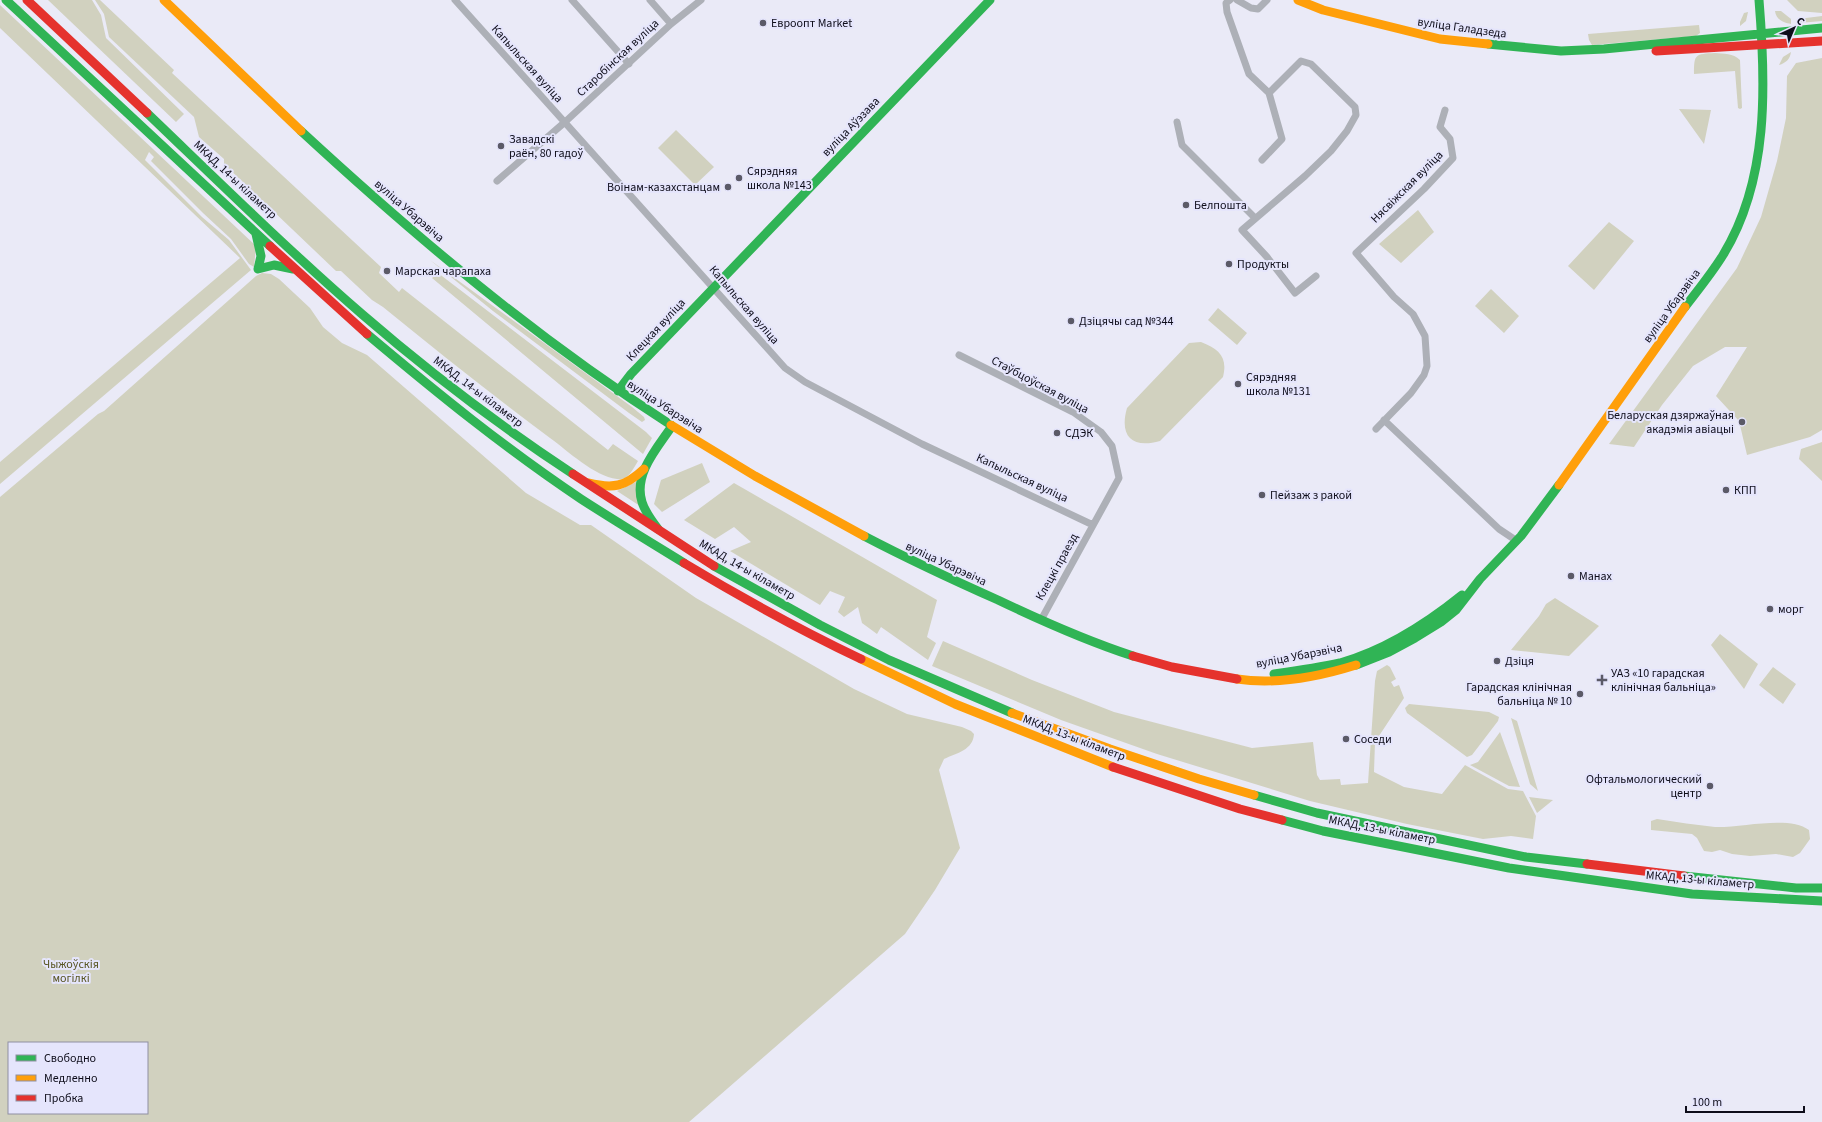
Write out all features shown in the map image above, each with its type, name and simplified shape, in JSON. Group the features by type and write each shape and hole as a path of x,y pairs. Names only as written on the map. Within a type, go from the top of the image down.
{"main road":[{"name":"МКАД, 14-ы кіламетр","path":"6,0 352,322 438,393 503,443 581,499 734,592 827,644 955,704"},
{"name":"МКАД, 14-ы кіламетр","path":"27,0 285,244 363,315 449,386 529,446 661,534 715,567 820,625 889,660 960,691"},
{"name":"вуліца Убарэвіча","path":"164,0 333,160 418,235 505,308 618,391 741,470 908,560 1041,620 1119,652 1180,670 1263,682 1310,676 1345,668 1385,654 1418,636 1455,611 1480,579 1517,541 1702,285 1732,241 1748,200 1763,126 1765,96 1759,0"},
{"name":"вуліца Аўэзава","path":"712,288 990,0"},
{"name":"вуліца Галадзеда","path":"1298,0 1323,10 1440,39 1560,51 1604,49 1822,28"},
{"name":"вуліца Галадзеда","path":"1604,49 1653,52 1822,41"},
{"path":"256,234 261,250 261,261 258,269 274,265 294,269"},
{"name":"Клецкая вуліца","path":"618,391 631,374 712,288"},
{"path":"581,481 602,487 625,485 637,476 648,464 672,426"},
{"path":"648,464 640,484 641,500 644,508 661,534"},
{"name":"МКАД, 13-ы кіламетр","path":"960,691 1019,716 1110,749 1199,779 1317,814 1526,857 1697,878 1796,888 1822,888"},
{"name":"МКАД, 13-ы кіламетр","path":"955,704 1108,765 1240,809 1323,831 1509,868 1676,892 1822,900"}],"street":[{"name":"Капыльская вуліца","path":"455,0 779,362 805,382 922,444 1093,525"},
{"path":"572,0 629,64"},
{"path":"650,0 671,24"},
{"name":"Старобінская вуліца","path":"497,181 565,122 671,24 701,0"},
{"path":"1230,0 1226,4 1226,12 1249,74 1269,93 1282,139 1262,160"},
{"path":"1237,0 1251,8 1258,9 1266,0"},
{"path":"1269,93 1301,61 1311,64 1355,107 1356,115 1347,131 1330,151 1305,176 1242,230 1267,257 1295,293 1316,276"},
{"name":"Нясвіжская вуліца","path":"1384,420 1411,393 1424,375 1427,366 1425,336 1413,314 1394,297 1356,253 1424,189 1454,158 1450,139 1440,127 1445,110"},
{"path":"1177,122 1182,146 1255,218"},
{"name":"Стаўбцоўская вуліца","path":"959,355 1072,412 1101,432 1112,446 1119,478 1093,525"},
{"path":"1376,429 1384,420 1499,528 1517,541"},
{"name":"Клецкі праезд","path":"1041,620 1093,525"}],"green space":[{"path":"48,0 92,0 101,15 106,38 184,114 176,122"},
{"path":"95,0 100,0 174,70 172,73 381,267 379,273 399,292 402,288 608,450 613,444 638,461 630,474 624,478 617,479 608,477 590,468 466,374 383,307 372,300 341,271 336,271 224,164 224,159 199,137 194,117 109,37 104,14"},
{"path":"1787,0 1822,0 1822,13 1798,11"},
{"path":"0,5 256,246 254,267 249,264 231,239 151,161 154,157 149,152 145,160 202,217 229,240 251,270 0,484 0,462 240,258 0,28"},
{"path":"1775,11 1781,11 1791,19 1791,24 1783,22 1779,19"},
{"path":"1748,12 1746,21 1740,26 1744,13"},
{"path":"1822,16 1822,21 1799,23 1798,19"},
{"path":"1699,25 1700,33 1696,36 1592,45 1588,34"},
{"path":"1791,52 1790,57 1784,63 1779,65 1783,57"},
{"path":"1715,53 1731,55 1740,60 1742,108 1740,109 1738,108 1735,71 1694,74 1694,62 1697,56"},
{"path":"1822,58 1822,430 1810,437 1747,455 1739,421 1716,396 1747,347 1725,347 1693,366 1662,405 1634,447 1609,444 1737,268 1761,217 1777,161 1786,118 1787,76 1796,63"},
{"path":"1679,109 1711,110 1704,144"},
{"path":"676,130 714,167 695,185 658,148"},
{"path":"1418,210 1434,232 1401,263 1379,244"},
{"path":"1609,222 1634,241 1594,290 1568,266"},
{"path":"430,260 632,407 644,417 645,420 642,422 629,413 493,311"},
{"name":"Чыжоўскія могілкі","path":"262,273 271,274 279,279 310,308 323,327 342,343 367,355 526,493 580,525 591,525 696,598 854,689 907,714 962,727 971,731 974,734 971,744 959,753 944,759 939,770 960,848 935,890 905,934 689,1122 0,1122 0,497 98,414 104,411 256,276"},
{"path":"438,273 646,432 652,438 643,454 432,278"},
{"path":"1491,289 1519,316 1504,333 1475,306"},
{"path":"1218,308 1247,333 1237,345 1208,320"},
{"path":"1201,342 1213,348 1221,355 1224,364 1223,377 1160,441 1142,443 1130,438 1125,426 1127,408 1189,343"},
{"path":"1822,442 1822,481 1799,459 1801,449"},
{"path":"702,463 710,482 662,512 654,504 661,480"},
{"path":"638,481 640,506 617,491"},
{"path":"734,483 937,600 927,637 936,643 928,660 881,627 877,634 862,623 858,607 844,617 838,612 845,597 830,591 820,605 730,551 751,542 734,527 715,539 684,520"},
{"path":"1555,598 1599,626 1569,656 1511,650 1539,616 1546,604"},
{"path":"1720,634 1758,664 1744,689 1711,645"},
{"path":"943,641 1032,680 1114,712 1252,748 1313,742 1317,775 1320,780 1340,779 1341,785 1368,783 1375,681 1377,671 1387,665 1390,667 1396,679 1391,682 1394,687 1399,685 1404,698 1375,742 1374,772 1404,787 1442,794 1465,765 1508,789 1523,791 1536,816 1533,839 1511,836 1483,839 1407,824 1310,801 1157,754 1061,720 932,666"},
{"path":"1773,667 1796,684 1783,704 1759,685"},
{"path":"1409,704 1489,712 1499,717 1498,721 1472,755 1467,757 1407,713 1405,708"},
{"path":"1511,718 1517,721 1538,791 1530,784"},
{"path":"1500,732 1520,787 1509,786 1470,765 1478,762"},
{"path":"1529,797 1553,800 1537,813"},
{"path":"1657,819 1715,827 1764,823 1790,823 1809,830 1810,839 1800,853 1793,857 1776,854 1750,856 1732,854 1720,850 1712,852 1704,851 1697,838 1692,834 1651,830 1651,821"}],"traffic: fast":[{"path":"6,0 270,246"},
{"path":"618,391 631,374 990,0"},
{"path":"1685,307 1710,275 1723,255 1738,226 1749,195 1761,131 1763,98 1763,65 1759,0"},
{"path":"1488,44 1561,51 1604,49 1822,28"},
{"path":"147,113 281,241 388,337 466,398 573,474"},
{"path":"301,131 434,249 526,323 621,392 671,425"},
{"path":"256,234 261,256 258,269"},
{"path":"258,269 274,265 293,269"},
{"path":"367,334 445,399 553,480 684,563"},
{"path":"658,529 643,506 640,492 641,481 648,461 672,426"},
{"path":"1356,665 1389,652 1415,638 1441,622 1456,610 1480,579 1521,536 1559,485"},
{"path":"864,536 897,553 1048,623 1133,656"},
{"path":"714,566 820,625 889,660 1012,713"},
{"path":"1274,674 1315,668 1357,658 1405,635 1420,626 1462,595"},
{"path":"1254,795 1317,813 1526,857 1587,864"},
{"path":"1282,820 1323,831 1509,868 1692,894 1822,901"},
{"path":"1684,876 1796,888 1822,888"}],"traffic: slow":[{"path":"164,0 301,131"},
{"path":"1298,0 1323,10 1440,39 1488,44"},
{"path":"1559,485 1685,307"},
{"path":"671,425 755,476 864,536"},
{"path":"588,483 605,486 618,485 631,480 644,469"},
{"path":"861,659 955,704 1113,767"},
{"path":"1237,679 1252,681 1297,679 1356,665"},
{"path":"1012,713 1110,749 1199,779 1254,795"}],"traffic: jam":[{"path":"27,0 147,113"},
{"path":"1656,51 1822,41"},
{"path":"270,246 367,334"},
{"path":"573,474 714,566"},
{"path":"684,563 771,613 861,659"},
{"path":"1133,656 1172,667 1237,679"},
{"path":"1113,767 1240,809 1282,820"},
{"path":"1587,864 1684,876"}],"place":[{"name":"Евроопт Market","path":"763,23"},
{"name":"Завадскі раён, 80 гадоў","path":"501,146"},
{"name":"Сярэдняя школа №143","path":"739,178"},
{"name":"Воінам-казахстанцам","path":"728,187"},
{"name":"Белпошта","path":"1186,205"},
{"name":"Продукты","path":"1229,264"},
{"name":"Марская чарапаха","path":"387,271"},
{"name":"Дзіцячы сад №344","path":"1071,321"},
{"name":"Сярэдняя школа №131","path":"1238,384"},
{"name":"Беларуская дзяржаўная акадэмія авіацыі","path":"1742,422"},
{"name":"СДЭК","path":"1057,433"},
{"name":"КПП","path":"1726,490"},
{"name":"Пейзаж з ракой","path":"1262,495"},
{"name":"Манах","path":"1571,576"},
{"name":"морг","path":"1770,609"},
{"name":"Дзіця","path":"1497,661"},
{"name":"УАЗ «10 гарадская клінічная бальніца»","path":"1602,680"},
{"name":"Гарадская клінічная бальніца № 10","path":"1580,694"},
{"name":"Соседи","path":"1346,739"},
{"name":"Офтальмологический центр","path":"1710,786"}]}
